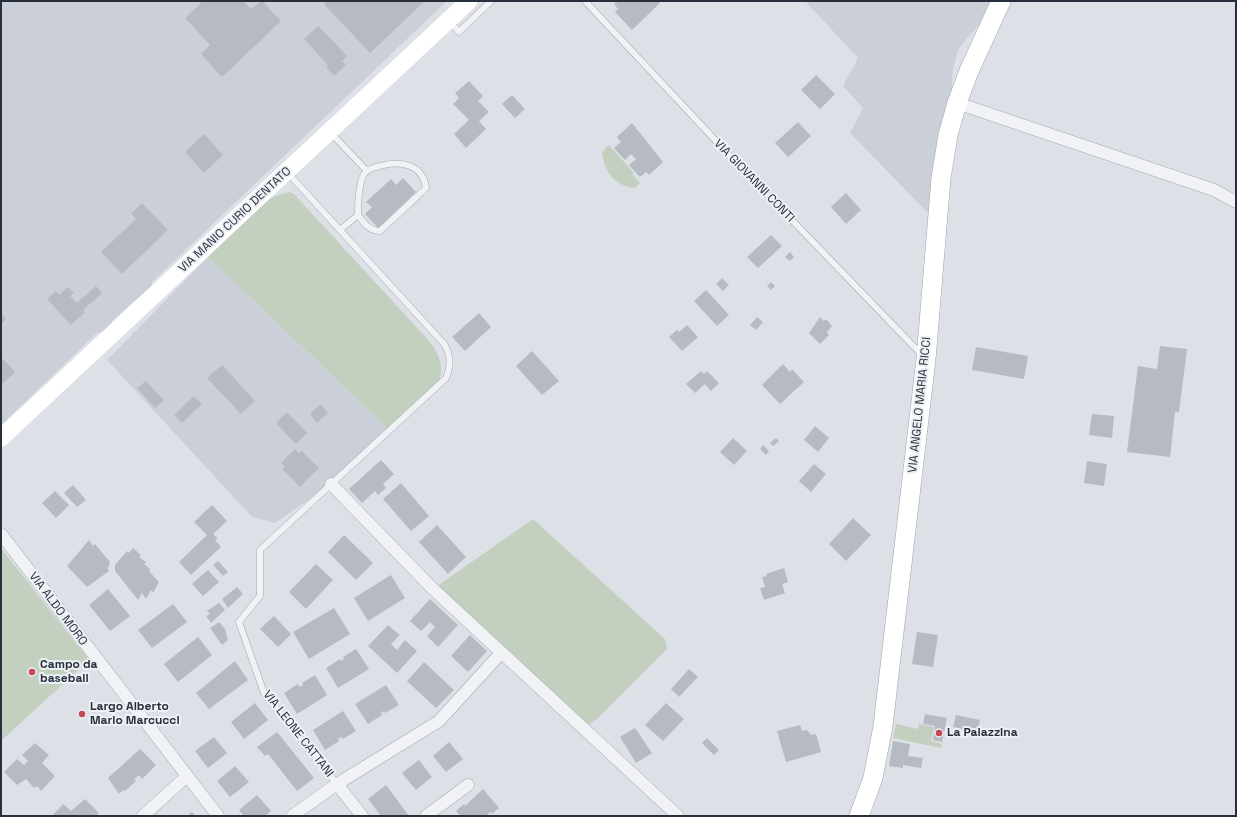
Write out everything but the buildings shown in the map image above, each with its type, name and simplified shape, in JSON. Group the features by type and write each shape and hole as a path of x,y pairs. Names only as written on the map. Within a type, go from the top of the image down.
{"main road":[{"name":"VIA MANIO CURIO DENTATO","path":"1,438 469,1"},
{"name":"VIA ANGELO MARIA RICCI","path":"859,816 873,778 883,726 926,359 941,178 948,135 957,103 1001,1"}],"street":[{"path":"957,103 1214,190 1236,202"},
{"path":"331,484 433,590 678,816"},
{"name":"VIA ALDO MORO","path":"1,534 218,816"},
{"path":"292,816 337,784 439,721 501,654"},
{"path":"143,816 187,776"},
{"name":"VIA LEONE CATTANI","path":"337,784 362,816"},
{"path":"426,816 468,785"}],"lane":[{"path":"448,20 459,32 491,1"},
{"name":"VIA GIOVANNI CONTI","path":"585,1 733,159 926,359"},
{"path":"330,132 367,172"},
{"path":"404,162 418,171 425,180 426,188 380,231 374,231 367,227 358,215 359,195 364,174 370,168 384,164 404,162"},
{"path":"287,172 445,345 450,356 450,368 446,378 331,484"},
{"path":"340,230 358,215"},
{"name":"VIA LEONE CATTANI","path":"331,484 260,550 260,596 239,622 264,693 337,784"}],"shaded area":[{"path":"1,1 447,1 152,282 152,290 146,297 135,300 112,321 112,327 107,332 98,332 1,425"},
{"path":"805,1 991,1 981,22 959,48 953,68 951,98 930,215 850,133 863,108 843,86 858,58"},
{"path":"208,257 389,430 331,484 275,523 252,517 107,360"}],"green space":[{"path":"609,145 634,173 632,174 640,183 635,188 621,184 611,176 605,165 602,152"},
{"path":"289,192 294,194 431,343 439,357 441,372 438,383 389,430 208,257 267,199"},
{"path":"533,519 665,639 667,649 596,720 590,724 584,723 433,589"},
{"name":"Campo da baseball","path":"1,548 89,660 1,741"},
{"path":"896,724 918,729 919,724 934,727 931,741 942,744 941,748 893,738"}],"place":[{"name":"Campo da baseball","path":"32,672"},
{"name":"Largo Alberto Mario Marcucci","path":"82,714"},
{"name":"La Palazzina","path":"939,733"}]}
